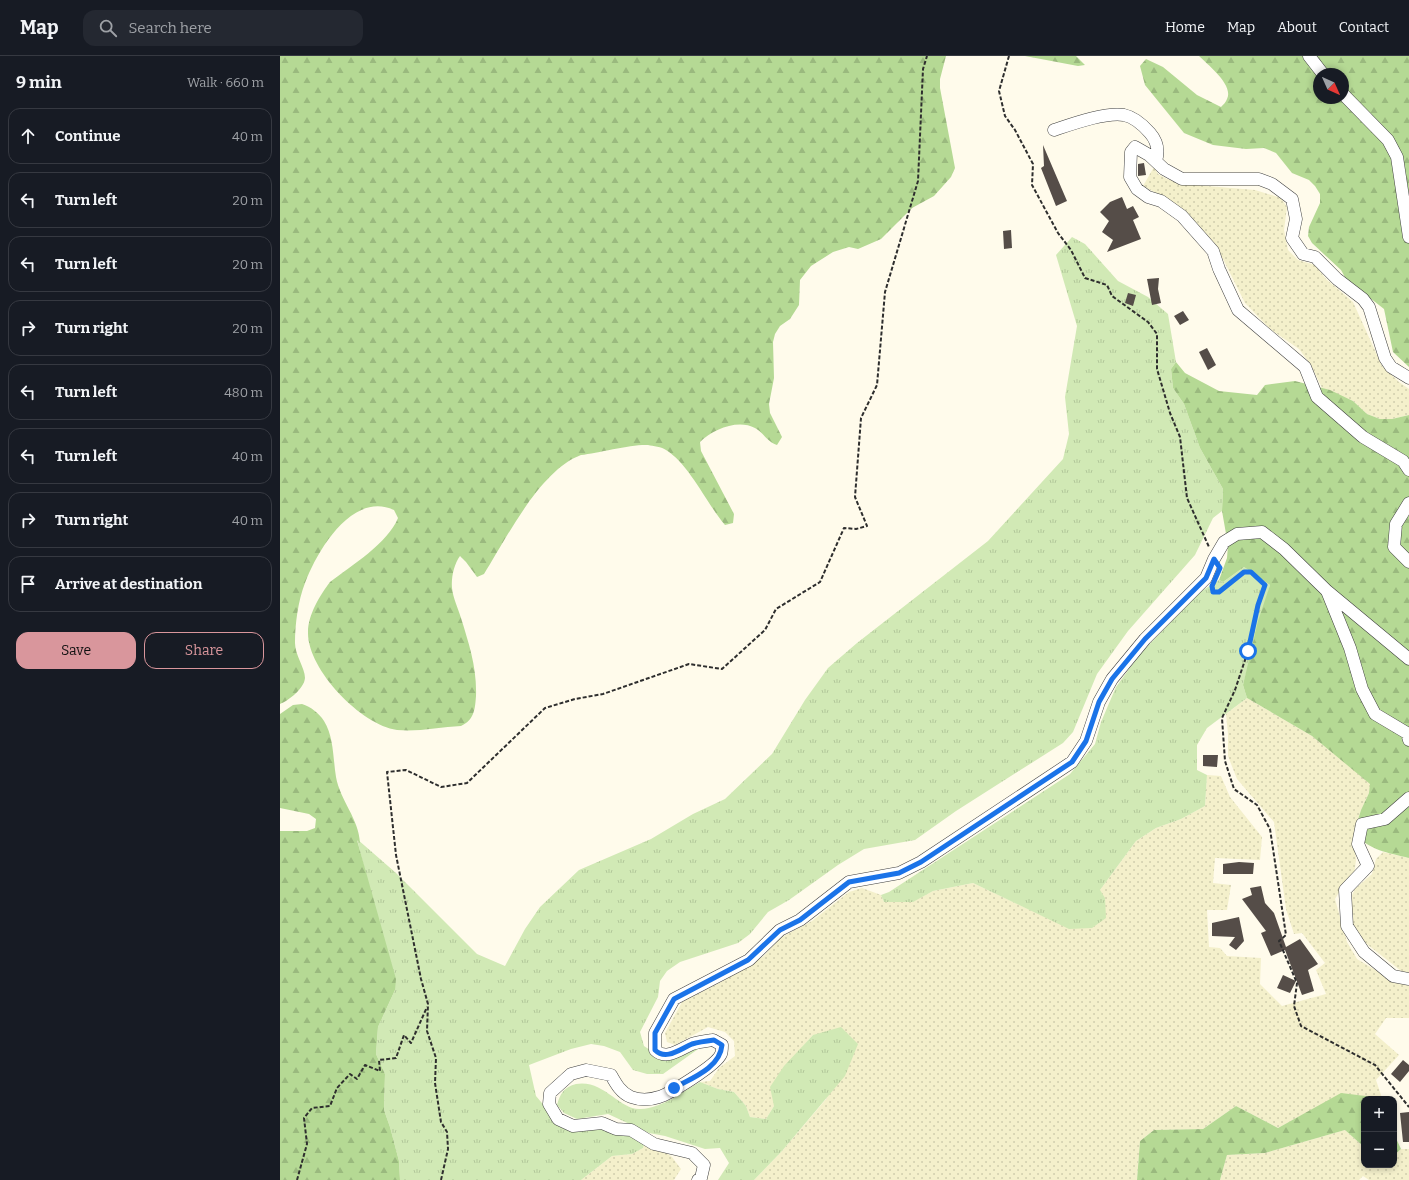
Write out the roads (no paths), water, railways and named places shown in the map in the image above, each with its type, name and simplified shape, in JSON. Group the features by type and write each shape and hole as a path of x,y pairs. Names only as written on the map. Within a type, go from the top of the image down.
{"street":[{"path":"1309,56 1318,68"},
{"path":"1349,100 1388,140 1397,157 1409,236"},
{"path":"1054,130 1110,115 1124,115 1142,125 1151,134 1155,140 1158,154 1156,161"},
{"path":"1409,378 1391,366 1385,358 1369,307 1363,299 1337,278 1315,257 1303,254 1292,238 1296,219 1292,199 1272,184 1259,179 1182,179 1164,169 1142,150 1136,147 1131,152 1130,177 1137,189 1148,197 1161,201 1182,216 1213,251 1219,269 1238,310 1304,367 1317,397 1363,437 1403,461 1409,470"},
{"path":"1409,504 1396,524 1394,547 1409,562"},
{"path":"698,1180 701,1178 704,1165 692,1153 654,1144 631,1130 616,1129 602,1123 573,1126 558,1119 549,1104 550,1093 571,1074 586,1070 611,1075 619,1089 631,1097 646,1100 660,1097 714,1064 721,1054 722,1045 714,1040 693,1044 668,1055 659,1054 655,1050 655,1033 674,999 748,960 780,930 800,920 849,882 899,873 921,862 1072,762 1086,741 1099,702 1112,679 1145,639 1206,578 1214,559 1224,542 1237,534 1262,532 1284,549 1326,590 1409,659"},
{"path":"1326,590 1350,648 1362,689 1375,714 1407,733 1409,740"},
{"path":"1409,798 1385,820 1362,824 1358,844 1368,866 1345,890 1344,896 1347,926 1364,952 1393,976 1409,979"}]}
